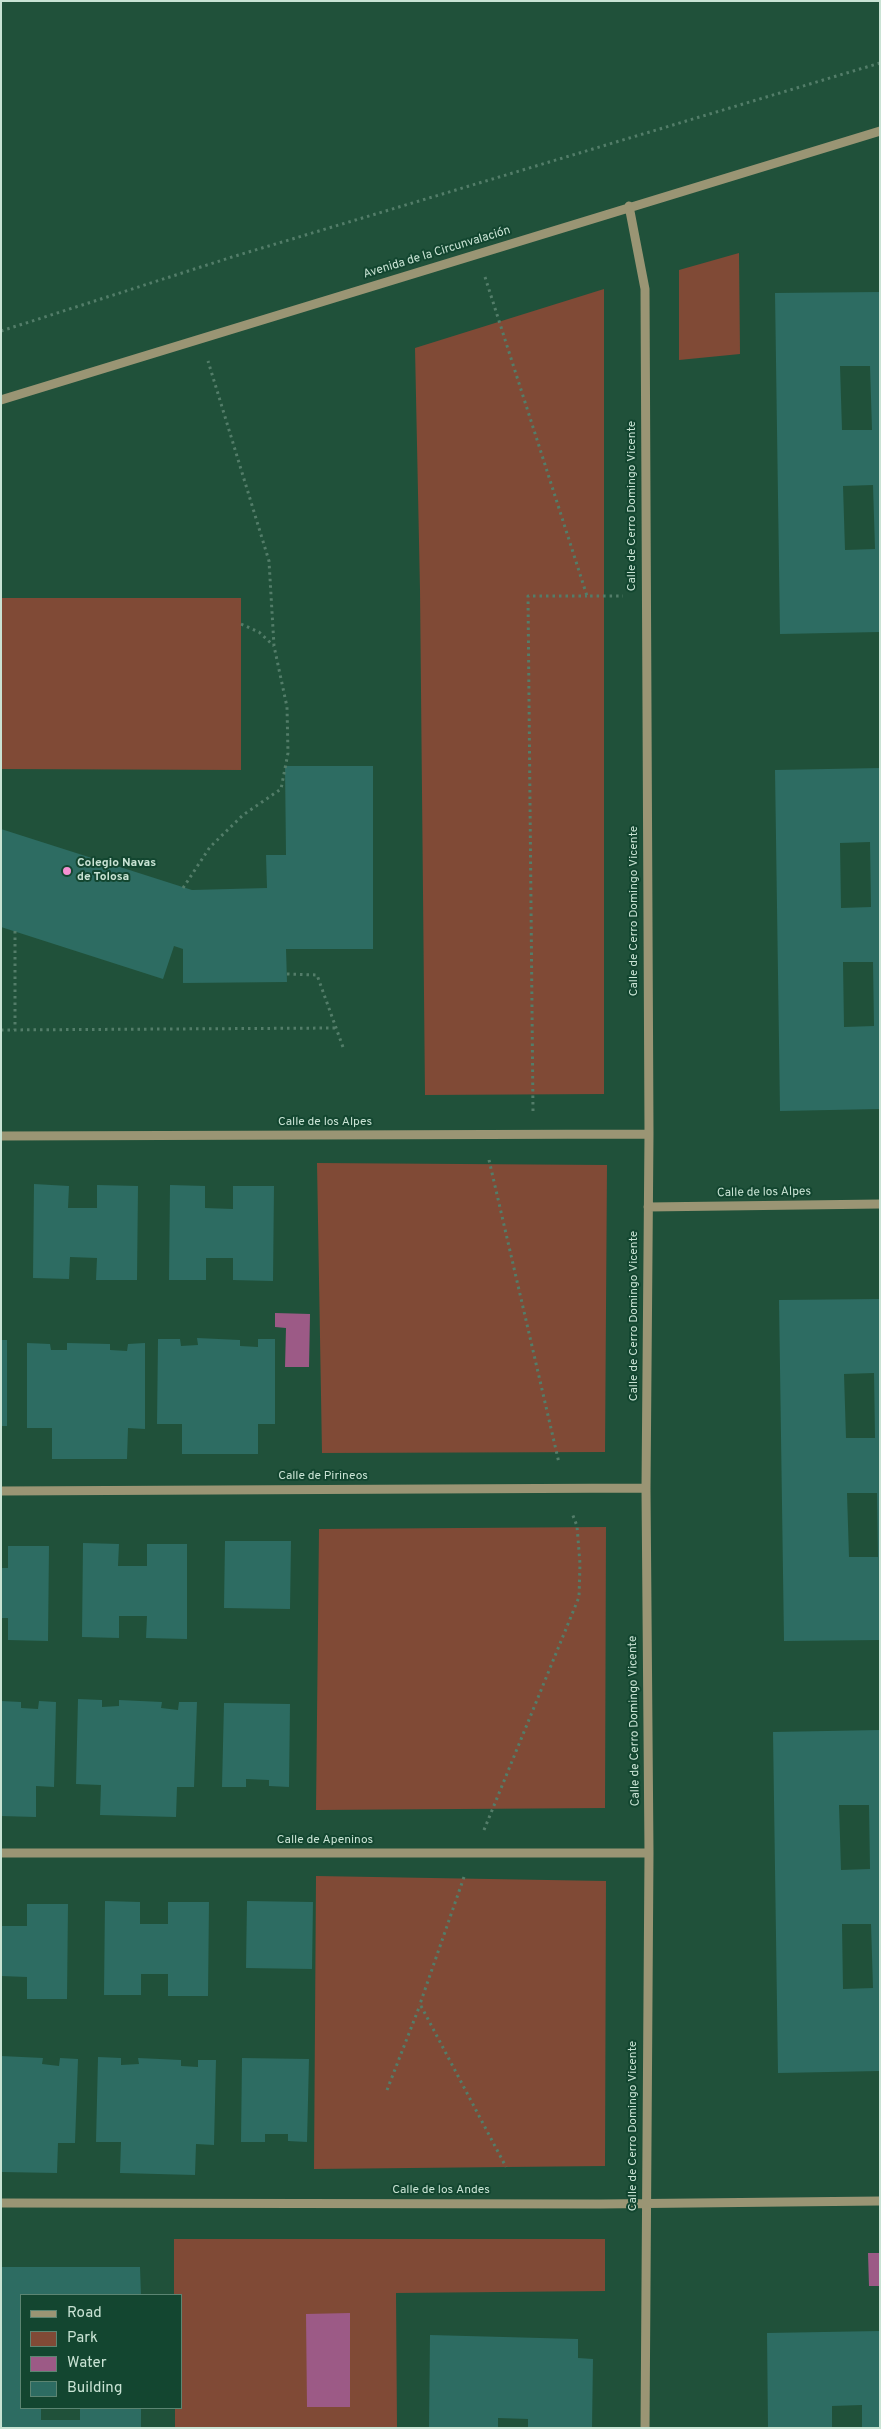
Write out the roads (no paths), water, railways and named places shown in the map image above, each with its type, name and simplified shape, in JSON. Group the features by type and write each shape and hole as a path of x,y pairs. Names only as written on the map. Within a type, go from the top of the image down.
{"street":[{"name":"Avenida de la Circunvalación","path":"1,400 880,131"},
{"name":"Calle de Cerro Domingo Vicente","path":"630,206 645,288 649,1134 646,1488 649,1853 646,2428"},
{"name":"Calle de los Alpes","path":"1,1136 649,1134"},
{"name":"Calle de los Alpes","path":"648,1207 880,1204"},
{"name":"Calle de Pirineos","path":"1,1491 646,1488"},
{"name":"Calle de Apeninos","path":"1,1853 649,1853"},
{"name":"Calle de los Andes","path":"1,2203 646,2204 880,2202"}],"water":[{"path":"275,1313 310,1314 309,1367 285,1367 286,1328 275,1327"},
{"path":"868,2253 880,2253 880,2286 869,2286"},
{"path":"350,2313 350,2407 307,2407 306,2314"}],"place":[{"name":"Colegio Navas de Tolosa","path":"67,871"}]}
